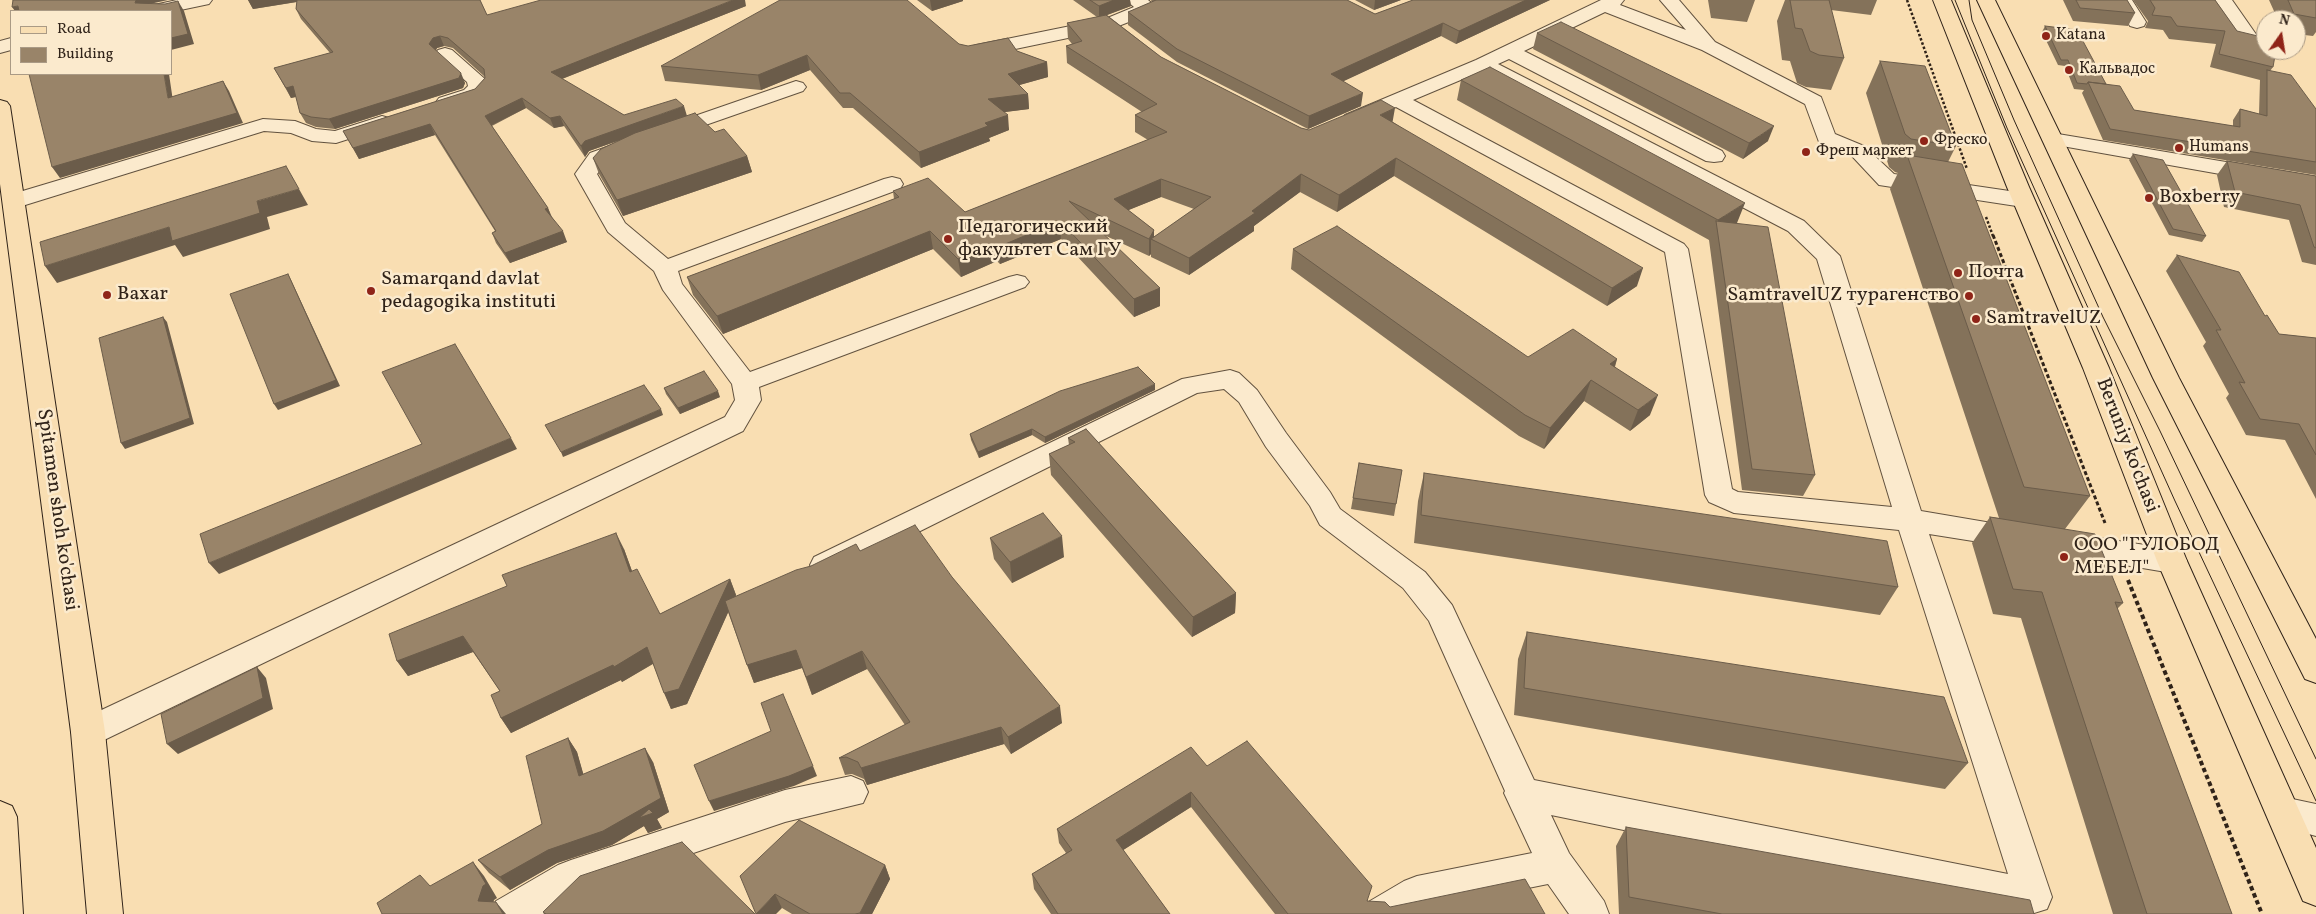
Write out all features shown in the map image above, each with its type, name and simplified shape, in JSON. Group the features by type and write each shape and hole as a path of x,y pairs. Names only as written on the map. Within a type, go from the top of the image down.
{"main road":[{"name":"Beruniy ko'chasi","path":"1942,0 2024,200 2096,368 2172,561 2316,889"},
{"path":"1986,0 2166,378 2316,670"},
{"name":"Spitamen shoh ko'chasi","path":"0,106 88,732 105,914"},
{"path":"0,816 5,914"}],"street":[{"path":"156,10 204,0"},
{"path":"965,50 1112,23 1148,8 1135,0"},
{"path":"1669,0 1709,46"},
{"path":"2123,0 2136,22"},
{"path":"2223,0 2251,40"},
{"path":"1334,127 1483,64 1610,2 1709,46 1814,101 1826,138 1857,150 1887,180 2024,200"},
{"path":"1112,23 1133,40"},
{"path":"1510,51 1714,156"},
{"path":"426,108 471,94 478,87 476,80 445,54"},
{"path":"1483,64 1796,226 1828,256 1910,520 2034,897 1521,793"},
{"path":"88,732 734,424 748,400 745,383 671,285 665,268 616,227 586,174 598,158 634,143 796,87"},
{"path":"1397,99 1676,249 1719,495 1734,502 1910,520 2172,561"},
{"path":"14,201 263,125 294,127 312,135 336,137 399,117"},
{"path":"2052,139 2316,184"},
{"path":"665,268 892,184"},
{"path":"745,383 1018,282"},
{"path":"805,575 1191,385 1230,379 1248,396 1276,440 1320,499 1330,517 1414,580 1441,614 1521,793 1556,864 1591,914"},
{"path":"509,914 571,877 786,806 851,792"},
{"path":"2283,814 2316,820"},
{"path":"1383,914 1417,892 1556,864"}],"path":[{"path":"1908,0 1976,193 2030,335 2262,914"}],"building":[{"path":"13,0 136,0 135,3 165,4 178,1 188,34 172,38 172,10 19,10 18,6 12,7"},
{"path":"297,0 480,0 487,15 541,0 733,0 551,72 624,115 676,99 684,106 585,141 581,146 560,116 550,118 522,98 485,116 548,208 545,209 563,231 505,253 492,233 496,231 430,124 353,148 343,131 475,89 485,78 484,69 448,38 440,36 433,38 429,44 461,73 459,78 329,119 311,117 300,113 293,86 286,88 274,68 333,52 296,9"},
{"path":"780,0 907,0 959,44 968,46 1008,38 1017,51 1047,62 1008,74 1028,94 988,99 1008,115 985,123 988,126 919,152 850,93 840,93 807,55 758,75 661,66"},
{"path":"1090,0 1114,0 1099,6"},
{"path":"1156,0 1347,0 1375,14 1413,0 1526,0 1459,31 1443,23 1331,74 1363,93 1309,116 1177,49 1128,12"},
{"path":"1790,0 1829,0 1844,58 1819,55 1810,51 1802,29 1795,28"},
{"path":"2076,0 2127,0 2135,13 2080,8"},
{"path":"2150,0 2215,0 2237,31 2256,36 2256,60 2274,60 2273,67 2219,54 2225,31 2177,26 2171,17 2152,15 2155,8"},
{"path":"2288,0 2316,0 2316,18 2306,16 2306,10 2292,10"},
{"path":"1106,15 1161,57 1301,128 1309,130 1381,100 1395,108 1380,115 1643,268 1612,288 1396,158 1339,195 1301,174 1252,211 1255,213 1189,258 1151,239 1211,197 1161,179 1114,199 1154,230 1149,239 1069,201 1160,288 1134,299 1060,221 998,247 995,244 958,259 930,231 717,316 687,277 899,197 893,191 928,178 965,212 1167,132 1135,115 1157,104 1066,46 1082,41 1067,23"},
{"path":"1561,22 1774,126 1749,143 1537,33"},
{"path":"2045,26 2077,30 2106,84 2077,83 2068,60 2061,60"},
{"path":"1880,61 1925,66 1956,146 1911,139 1905,134"},
{"path":"1490,67 1745,203 1718,220 1461,80"},
{"path":"2267,70 2291,75 2316,109 2316,162 2110,129 2088,82 2120,86 2134,110 2240,127 2240,109 2267,116"},
{"path":"29,75 164,75 168,98 223,81 237,113 52,167"},
{"path":"695,113 715,132 724,129 747,156 617,200 593,158 601,149 635,133"},
{"path":"2133,154 2163,160 2206,236 2173,229"},
{"path":"1907,155 1962,164 2090,496 2024,487"},
{"path":"2227,161 2316,176 2316,248 2314,247 2300,205 2235,192"},
{"path":"286,166 299,189 257,201 260,213 172,241 169,227 45,266 40,242"},
{"path":"1716,221 1768,227 1815,475 1752,469"},
{"path":"1337,226 1528,357 1573,329 1617,359 1610,364 1658,395 1638,410 1591,380 1550,428 1525,415 1293,249"},
{"path":"2177,255 2239,272 2265,316 2267,315 2279,334 2316,338 2316,455 2299,424 2260,419 2239,382 2245,383 2216,330 2221,330"},
{"path":"288,274 336,380 274,404 230,294"},
{"path":"163,317 190,418 121,443 99,338"},
{"path":"455,344 511,438 209,563 200,534 422,444 382,372"},
{"path":"1138,367 1155,384 1045,437 1032,429 978,452 970,434 1060,391"},
{"path":"704,371 718,391 678,408 664,388"},
{"path":"644,385 661,409 561,452 545,425"},
{"path":"1086,429 1236,593 1193,617 1049,454 1075,442 1068,438"},
{"path":"1359,463 1402,470 1396,504 1353,498"},
{"path":"1424,473 1887,541 1898,587 1421,515"},
{"path":"1043,513 1062,536 1010,562 990,538"},
{"path":"1990,517 2095,534 2123,603 2115,602 2232,914 2147,914 2042,592 2013,589"},
{"path":"915,525 952,577 1060,706 1008,737 1001,727 861,768 858,762 846,757 839,758 910,722 862,651 806,677 796,650 747,665 725,601 796,570 811,566 856,544 860,551"},
{"path":"616,533 630,572 637,569 660,614 730,579 679,689 664,693 647,647 614,667 613,665 501,718 491,695 500,691 463,636 397,661 389,634 507,586 502,575"},
{"path":"1527,632 1944,697 1968,763 1524,688"},
{"path":"257,667 263,698 167,744 161,714"},
{"path":"783,694 813,766 789,776 709,801 694,765 771,731 761,703"},
{"path":"568,738 579,776 645,748 661,798 603,831 548,850 500,877 478,860 542,824 526,756"},
{"path":"1247,741 1372,886 1367,901 1385,902 1390,907 1525,879 1545,914 1288,914 1191,792 1116,840 1170,914 1058,914 1032,874 1072,850 1057,829 1191,747 1207,766"},
{"path":"649,809 653,813 639,818"},
{"path":"799,820 885,865 860,913 810,914 775,894 756,914 740,876"},
{"path":"1626,827 2030,900 2034,914 1722,914 1629,897"},
{"path":"682,842 755,914 546,914 543,912 580,876"},
{"path":"473,862 486,884 483,886 478,901 496,902 503,914 382,914 377,903 420,875 430,886"}],"tram line":[{"path":"1955,0 2007,128 2175,501 2316,801"},
{"path":"1969,0 1972,20 2014,120 2103,317 2160,431 2316,759"}],"place":[{"name":"Katana","path":"2046,36"},
{"name":"Кальвадос","path":"2069,70"},
{"name":"Фреско","path":"1924,141"},
{"name":"Humans","path":"2179,148"},
{"name":"Фреш маркет","path":"1806,152"},
{"name":"Boxberry","path":"2149,198"},
{"name":"Педагогический факультет Сам ГУ","path":"948,239"},
{"name":"Почта","path":"1958,273"},
{"name":"Samarqand davlat pedagogika instituti","path":"371,291"},
{"name":"Baxar","path":"107,295"},
{"name":"SamtravelUZ турагенство","path":"1969,296"},
{"name":"SamtravelUZ","path":"1976,319"},
{"name":"ООО \"ГУЛОБОД МЕБЕЛ\"","path":"2064,557"}]}
